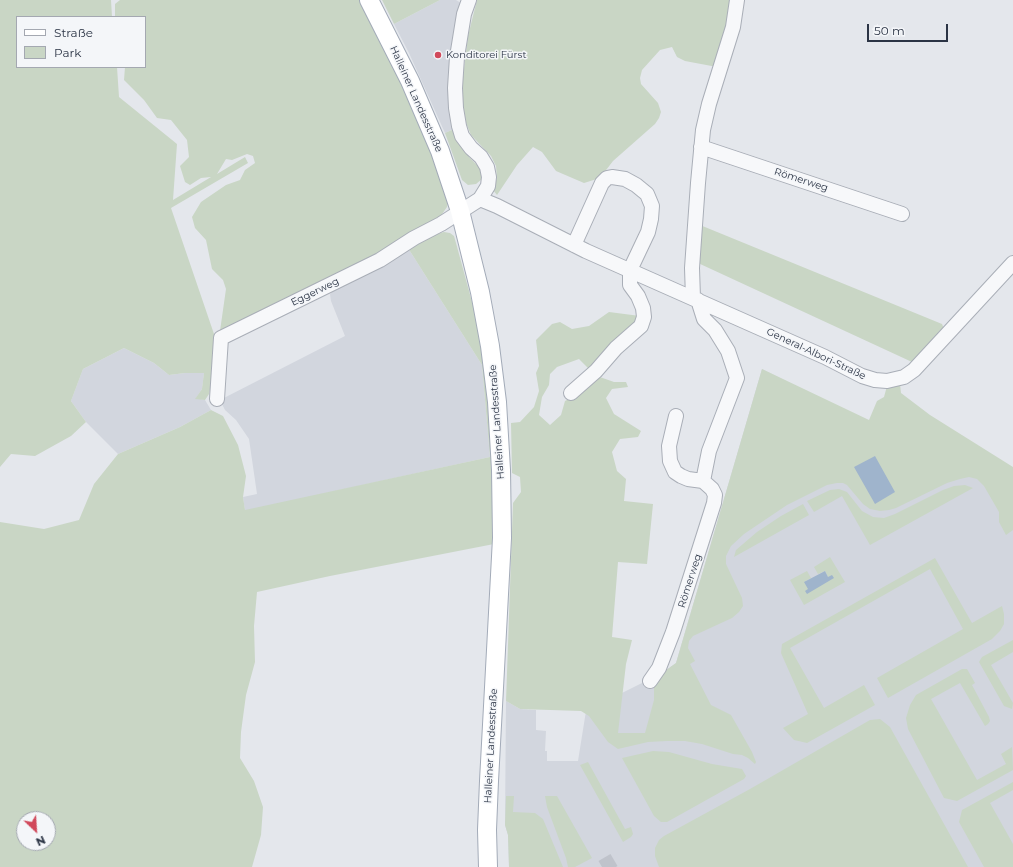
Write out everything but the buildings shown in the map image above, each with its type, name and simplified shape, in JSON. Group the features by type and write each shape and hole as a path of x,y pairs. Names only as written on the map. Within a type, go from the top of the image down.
{"main road":[{"name":"Halleiner Landesstraße","path":"369,0 426,117 440,151 460,211 480,292 490,346 496,395 501,470 502,538 488,781 488,867"}],"street":[{"path":"460,211 480,199 488,186 490,176 481,157 471,148 462,136 456,108 455,88 457,57 464,14 469,0"},
{"path":"676,416 669,446 670,461 675,472 681,476 688,479 703,481 709,451 737,378 728,351 715,330 704,319 695,299 692,268 701,147 709,104 733,27 737,0"},
{"name":"Römerweg","path":"701,147 902,214"},
{"path":"571,393 596,371 616,348 641,326 644,317 643,308 638,296 630,285 630,270 648,232 652,206 650,199 642,189 625,180 612,177 607,178 602,183 574,245"},
{"name":"General-Albori-Straße","path":"480,199 574,245 825,357 862,376 875,380 886,381 904,377 914,370 1013,263"},
{"name":"Eggerweg","path":"217,398 221,338 371,265 414,238 441,224 460,211"},
{"name":"Römerweg","path":"650,681 659,668 673,632 714,503 715,495 712,489 703,481"}],"shaded area":[{"path":"440,0 456,0 461,3 454,129 445,133 409,53 394,24"},
{"path":"408,248 482,365 490,457 245,511 243,497 257,494 249,439 236,420 225,410 220,400 345,336 331,301 330,294 335,289"},
{"path":"124,348 154,363 169,375 204,373 202,389 196,398 205,400 211,410 180,427 118,454 86,422 71,401 83,369"},
{"path":"762,369 1013,496 1013,867 509,867 508,835 505,825 506,701 520,709 536,710 536,730 546,731 545,751 547,751 547,761 578,761 586,711 662,673 676,663"}],"green space":[{"path":"0,0 111,0 112,16 16,16 16,68 117,68 119,97 177,144 173,200 211,177 201,178 190,185 185,182 180,166 189,157 187,140 171,120 157,118 144,100 124,80 125,68 146,68 146,16 115,16 115,4 120,0 362,0 423,124 449,198 447,207 440,217 372,259 220,331 226,289 223,280 212,269 206,240 195,228 192,217 201,202 226,185 240,180 245,170 255,163 253,156 247,154 232,160 226,159 217,174 245,157 248,163 171,208 214,334 212,380 209,394 205,400 195,399 202,389 204,373 169,375 154,363 124,348 83,369 71,401 86,422 71,436 35,456 11,454 0,467"},
{"path":"382,0 440,0 394,24"},
{"path":"477,0 733,0 717,67 685,61 677,57 672,47 660,50 642,70 640,78 641,84 658,103 661,112 659,118 655,124 613,161 600,178 584,183 556,171 542,152 533,147 517,165 497,195 493,190 497,178 496,166 491,156 471,135 464,118 462,97 463,77 468,36"},
{"path":"454,129 469,157 482,170 482,179 476,184 468,185 462,180 445,133"},
{"path":"700,225 942,324 944,329 912,362 698,263"},
{"path":"444,232 450,233 454,236 486,359 492,420 494,544 257,592 254,626 255,662 246,695 241,732 240,758 254,781 263,807 261,835 252,867 0,867 0,522 44,529 79,520 94,484 118,454 180,427 211,410 223,416 238,445 246,476 243,497 245,510 490,457 482,365 408,248 431,236"},
{"path":"609,312 640,316 591,371 579,359 557,367 550,374 549,385 542,397 539,415 550,425 561,415 565,401 573,397 597,376 614,382 626,382 628,387 612,389 606,398 614,414 641,431 638,437 620,439 612,452 617,471 626,479 624,501 653,504 647,564 618,562 612,637 632,640 626,664 618,733 645,733 654,700 654,684 662,673 676,663 762,369 869,420 877,401 884,397 887,386 900,384 901,393 930,415 1013,467 1013,530 1006,535 999,522 999,512 984,486 977,479 969,477 947,483 896,508 880,511 870,509 863,504 847,485 843,483 827,485 787,505 744,534 731,546 726,556 726,564 742,598 743,606 732,618 693,636 689,641 688,648 695,661 690,664 711,705 731,715 752,752 756,762 755,764 742,755 685,741 648,742 618,749 608,742 589,716 581,711 520,709 506,701 513,503 521,492 520,477 512,473 511,423 520,422 534,407 539,391 536,373 539,366 536,340 552,324 560,322 572,329 589,326"},
{"path":"965,485 973,488 870,545 842,496 814,512 807,501 830,490 839,489 847,492 862,511 873,517 884,518 943,490 954,486"},
{"path":"803,504 809,515 734,557 736,550 757,532"},
{"path":"830,557 845,582 804,605 790,580 807,571 811,578 804,582 828,577 825,571 818,574 814,567"},
{"path":"935,558 972,623 1002,606 1004,624 1000,631 992,639 888,698 877,678 963,629 930,569 790,648 824,708 864,685 875,705 807,743 794,740 783,728 808,714 781,653 782,644"},
{"path":"1013,640 1013,652 991,665 1013,703 1012,709 1004,706 979,662 982,657"},
{"path":"962,669 967,669 975,683 972,685 989,717 990,721 988,724 985,726 960,683 931,699 977,780 1006,764 1001,754 1012,747 1013,770 957,801 944,798 908,729 906,718 910,705 916,695"},
{"path":"880,719 890,727 968,867 659,867 655,856 655,848 659,840 664,836 750,789 870,720"},
{"path":"653,751 669,752 712,764 742,769 746,776 744,779 667,822 661,822 654,816 622,758"},
{"path":"588,762 625,829 631,827 633,834 623,842 580,765"},
{"path":"1013,782 1013,790 990,803 1013,844 1013,867 984,867 959,822 962,810"},
{"path":"506,796 514,796 513,812 535,813 543,819 563,867 509,867 508,835 505,825"},
{"path":"545,796 557,796 592,858 575,867 568,867 547,807"}],"water":[{"path":"875,456 895,492 875,504 854,467"},
{"path":"825,571 828,577 832,575 834,578 807,594 805,591 808,589 804,582"}],"tunnel":[{"path":"602,867 614,860"}],"place":[{"name":"Konditorei Fürst","path":"438,55"}]}
